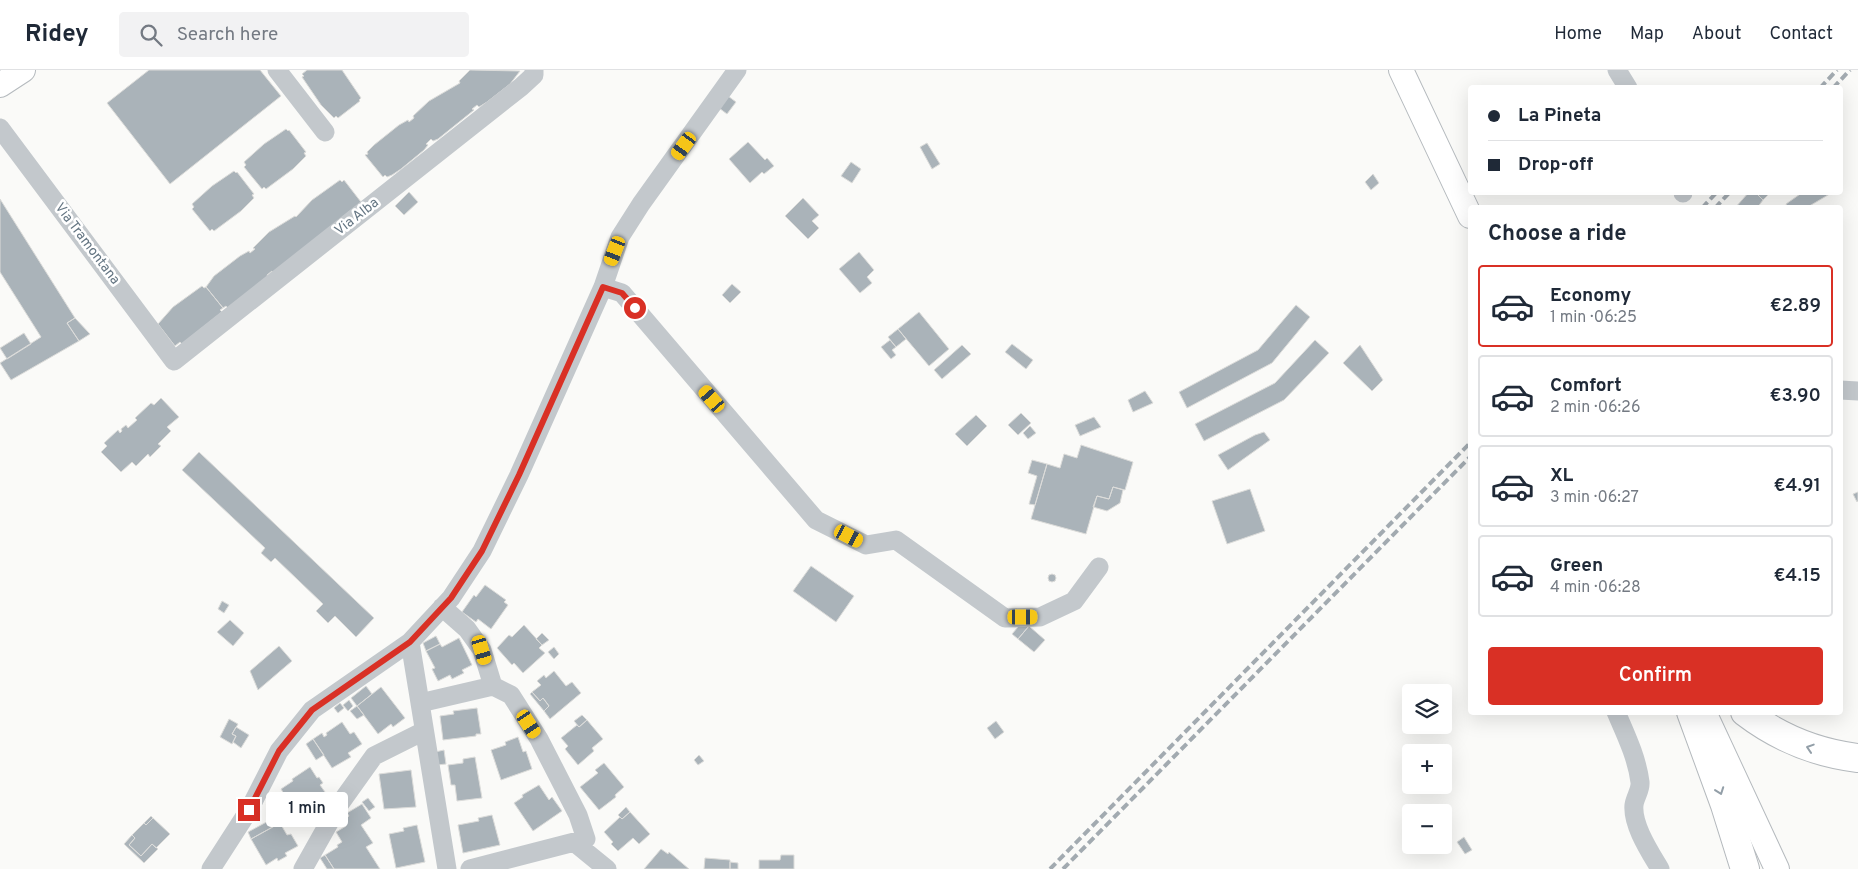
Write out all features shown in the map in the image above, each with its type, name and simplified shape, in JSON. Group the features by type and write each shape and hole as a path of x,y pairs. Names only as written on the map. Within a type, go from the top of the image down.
{"highway":[{"path":"1693,715 1745,869"},
{"path":"1749,715 1773,731 1800,744 1830,753 1858,758"}],"main road":[{"path":"0,85 23,70"},
{"path":"1401,70 1468,212"},
{"path":"1705,715 1777,869"}],"street":[{"path":"277,70 325,132"},
{"name":"Via Alba","path":"174,361 521,86 534,75 534,70"},
{"path":"211,869 249,810 279,751 312,710 410,642 451,598 482,551 519,475 603,287 620,237 641,204 737,70"},
{"path":"1617,70 1626,85"},
{"name":"Via Tramontana","path":"0,128 174,361"},
{"path":"603,287 622,293 816,520 866,545 896,540 1005,618 1040,617 1074,601 1099,567"},
{"path":"1843,390 1858,391"},
{"path":"442,607 467,629 482,650 493,686"},
{"path":"410,642 447,869"},
{"path":"420,703 493,686 511,695 539,739 561,779 578,815 586,840 575,842 514,864 470,869"},
{"path":"1617,715 1636,761 1641,785 1634,805 1636,820 1640,834 1660,869"},
{"path":"303,869 339,805 374,756 424,732"},
{"path":"575,842 607,869"}],"building":[{"path":"149,70 260,70 281,96 170,184 107,103"},
{"path":"307,70 342,70 361,98 360,101 338,118 336,116 334,118 321,105 302,77 304,76 302,74"},
{"path":"470,70 520,71 510,84 487,102 479,107 477,105 472,109 474,110 438,139 433,141 431,139 426,144 428,145 424,150 401,169 392,175 387,177 385,175 383,177 365,155 368,154 367,152 399,125 408,120 409,122 414,118 413,116 429,101 460,83 459,81"},
{"path":"728,96 736,102 727,114 719,108"},
{"path":"286,129 289,130 306,152 304,153 306,156 293,169 266,189 264,187 262,189 244,167 246,165 244,162 264,144"},
{"path":"748,142 765,160 767,158 774,166 764,174 762,172 750,183 729,159"},
{"path":"927,143 940,164 932,169 920,147"},
{"path":"851,162 861,169 852,183 841,176"},
{"path":"234,171 237,172 254,194 252,195 254,198 241,211 214,231 212,229 210,231 192,209 194,207 192,204 212,186"},
{"path":"1373,174 1379,183 1371,190 1365,182"},
{"path":"340,180 342,182 344,180 361,202 274,273 272,271 267,275 268,277 228,308 226,306 223,308 206,287 214,276 240,256 249,251 250,253 269,232 296,217 312,200"},
{"path":"409,192 418,202 404,215 395,206"},
{"path":"1746,195 1758,195 1763,200 1759,205 1738,205"},
{"path":"1758,195 1768,195 1763,200"},
{"path":"1799,195 1828,195 1811,205 1786,204"},
{"path":"803,198 819,215 812,221 819,228 808,239 785,216"},
{"path":"0,199 75,318 67,323 79,341 11,380 0,363 41,337 0,272"},
{"path":"859,252 874,270 867,277 872,283 860,293 839,269"},
{"path":"732,284 741,292 730,303 722,295"},
{"path":"202,286 206,287 223,308 220,310 222,312 182,344 180,342 175,346 158,324 173,307"},
{"path":"1296,305 1310,317 1272,363 1187,408 1179,392 1258,350"},
{"path":"919,312 949,349 929,366 898,329"},
{"path":"75,318 90,334 79,341 67,323"},
{"path":"898,329 906,339 896,347 888,337"},
{"path":"24,333 31,344 7,359 0,348"},
{"path":"890,340 896,347 892,350 896,355 891,359 881,347"},
{"path":"1315,340 1329,353 1284,400 1204,441 1195,424 1275,383"},
{"path":"1012,344 1033,360 1026,369 1005,352"},
{"path":"962,345 971,354 942,379 934,370"},
{"path":"1360,345 1383,380 1372,391 1343,363"},
{"path":"1145,391 1153,403 1133,412 1128,400"},
{"path":"161,398 179,417 167,427 171,431 158,444 161,446 150,457 148,454 136,466 132,462 121,472 101,452 107,446 104,443 118,430 120,433 121,429 126,425 128,428 137,420 135,418 151,403 154,405"},
{"path":"1021,413 1031,423 1018,435 1008,425"},
{"path":"976,415 987,426 967,446 955,434"},
{"path":"1094,417 1101,427 1080,436 1075,425"},
{"path":"1030,426 1036,433 1028,439 1023,433"},
{"path":"1264,432 1270,440 1228,470 1218,455"},
{"path":"1081,445 1133,462 1125,490 1113,487 1109,499 1097,496 1086,534 1031,519 1047,464 1060,468 1064,454 1077,458"},
{"path":"199,452 374,618 356,637 335,616 328,623 316,611 323,604 275,558 271,562 261,553 265,548 182,470"},
{"path":"1032,460 1047,464 1035,505 1029,504 1037,476 1028,473"},
{"path":"1113,487 1123,490 1120,503 1107,511 1093,507 1097,496 1109,499"},
{"path":"1250,489 1265,531 1227,544 1212,501"},
{"path":"1858,492 1858,501 1857,502 1853,494"},
{"path":"811,566 854,596 836,622 793,591"},
{"path":"1052,574 1056,578 1052,582 1048,578"},
{"path":"485,585 506,600 504,602 508,605 491,629 478,619 476,622 462,612 474,595 476,597"},
{"path":"222,601 229,605 224,613 218,609"},
{"path":"230,620 244,633 233,646 217,632"},
{"path":"1023,621 1029,626 1018,639 1012,634"},
{"path":"524,625 542,645 539,648 545,653 523,673 514,663 512,665 497,648 509,635 512,637"},
{"path":"1029,626 1045,640 1034,652 1018,639"},
{"path":"542,633 549,640 542,645 536,639"},
{"path":"436,636 440,644 426,651 423,643"},
{"path":"459,638 472,665 462,670 464,673 452,679 450,675 438,681 432,669 435,668 426,651 440,644 442,647"},
{"path":"279,646 292,661 258,690 250,671"},
{"path":"554,647 559,654 554,659 548,652"},
{"path":"554,671 566,686 572,682 581,693 550,719 544,711 549,706 543,698 540,701 532,692 541,685 537,681 544,675 546,678"},
{"path":"366,686 372,694 357,706 351,698"},
{"path":"381,687 405,718 393,727 391,724 378,734 357,706"},
{"path":"532,692 540,701 543,698 549,706 544,711 530,694"},
{"path":"349,700 353,706 348,711 343,705"},
{"path":"340,703 344,708 338,713 334,708"},
{"path":"357,706 364,715 357,719 350,711"},
{"path":"477,708 481,734 443,740 440,716 454,714 453,711"},
{"path":"582,715 587,720 579,727 574,721"},
{"path":"229,719 238,724 232,734 236,736 232,744 220,737"},
{"path":"587,720 603,739 592,748 594,751 578,765 565,749 568,746 561,738 577,725 579,727"},
{"path":"996,721 1004,732 995,739 987,728"},
{"path":"342,722 350,734 354,732 362,744 348,753 351,757 332,768 313,739 322,733 324,737 327,735 326,733"},
{"path":"236,727 249,735 241,748 233,742 236,736 232,734"},
{"path":"518,737 523,752 526,751 532,769 501,780 491,750 506,745 505,742"},
{"path":"313,739 324,755 316,760 306,744"},
{"path":"444,750 446,764 437,765 435,752"},
{"path":"699,755 704,761 698,765 694,760"},
{"path":"475,757 482,798 457,801 455,785 451,785 448,765 463,763 463,759"},
{"path":"604,763 624,787 615,795 616,797 599,810 580,787 598,773 595,770"},
{"path":"310,767 317,778 319,777 323,783 320,785 325,792 310,805 308,803 303,806 305,809 297,815 281,789"},
{"path":"411,770 416,807 384,809 379,774"},
{"path":"539,785 549,800 552,797 562,811 533,831 514,803 523,797 522,795"},
{"path":"273,798 280,806 273,812 266,804"},
{"path":"368,798 375,807 369,811 362,802"},
{"path":"362,804 371,818 361,825 373,843 366,847 380,869 334,869 325,855 338,847 337,845 342,842 336,832 346,826 342,820 349,816 347,813"},
{"path":"626,807 630,812 622,819 618,815"},
{"path":"630,812 650,834 639,844 633,838 618,851 604,832 620,817 622,819"},
{"path":"492,815 500,845 463,853 458,825 479,821 478,818"},
{"path":"151,816 153,818 146,825 144,823"},
{"path":"153,818 170,834 156,848 152,844 141,856 129,845 135,838 132,835 144,823 146,825"},
{"path":"274,818 278,824 251,839 248,832"},
{"path":"280,823 287,835 291,834 298,846 285,853 287,856 278,861 277,858 266,865 251,839"},
{"path":"417,825 425,862 396,868 389,834 404,831 403,828"},
{"path":"132,835 135,838 129,845 141,856 152,844 158,849 144,863 124,844"},
{"path":"1464,837 1472,850 1465,854 1457,842"},
{"path":"661,849 668,854 669,852 689,869 644,869"},
{"path":"325,855 334,869 327,869 320,858"},
{"path":"781,855 794,855 794,869 759,869 759,860 780,860"},
{"path":"705,858 730,860 730,869 704,869"},
{"path":"730,862 738,863 738,869 730,869"}],"railway":[{"path":"1823,85 1837,70"},
{"path":"1836,85 1850,70"},
{"path":"1705,205 1714,195"},
{"path":"1718,205 1727,195"},
{"path":"1050,869 1468,445"},
{"path":"1063,869 1468,459"}],"route":[{"path":"249,810 279,751 312,710 410,642 451,598 482,551 519,475 603,287 622,293 635,308"}]}
